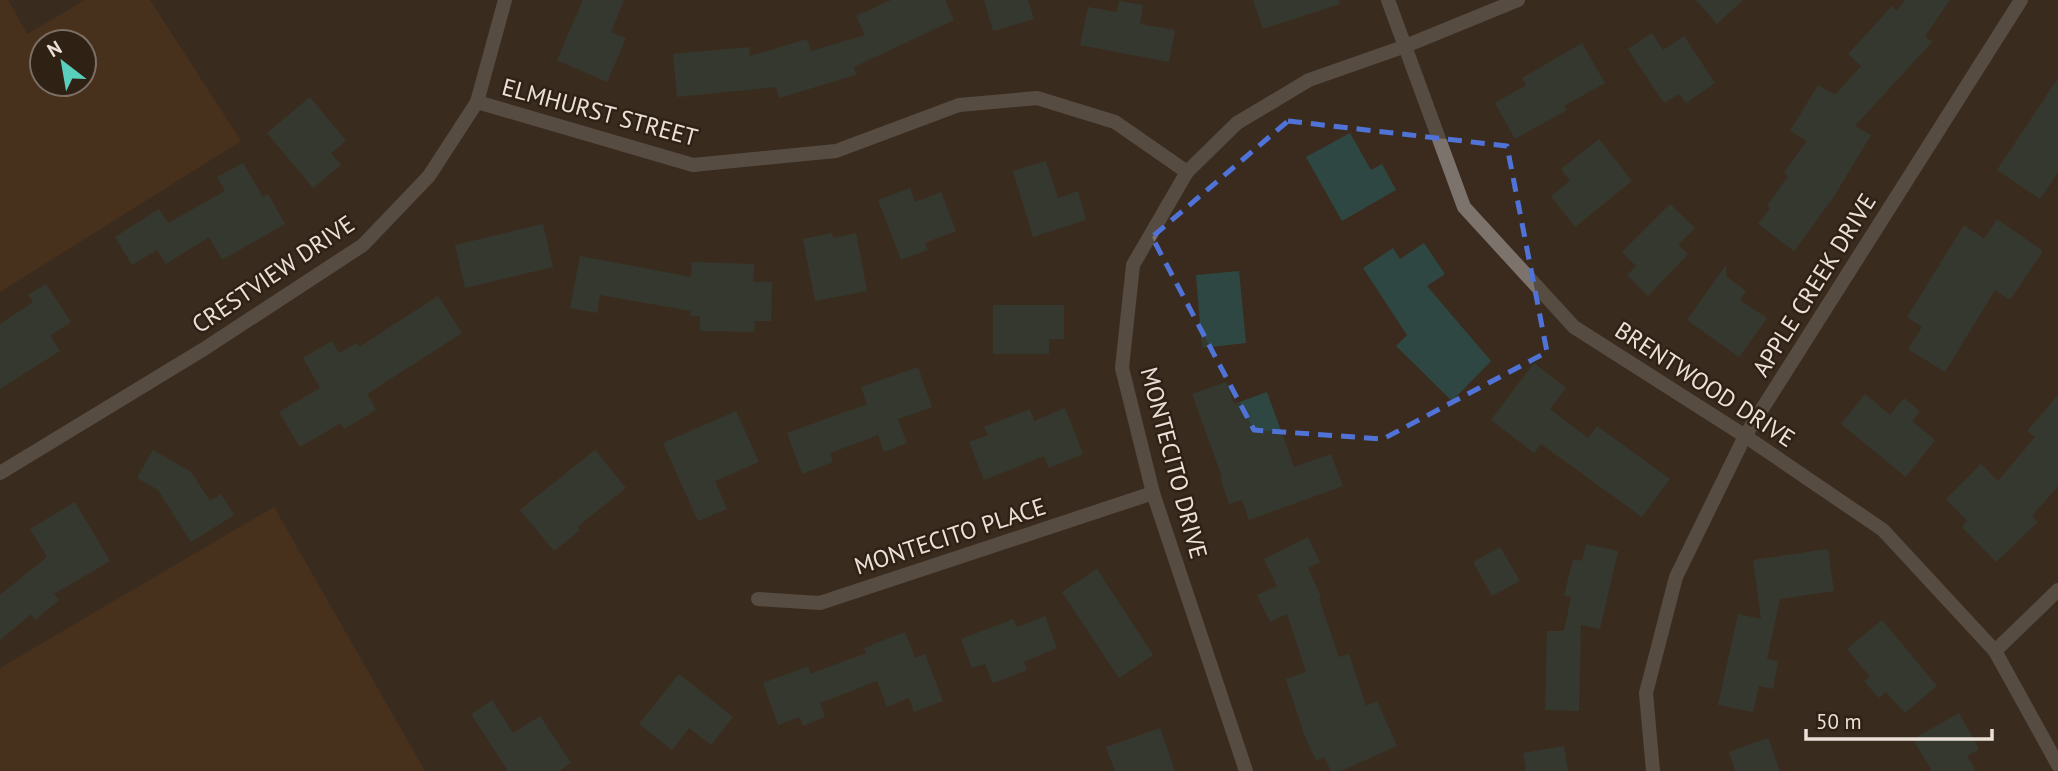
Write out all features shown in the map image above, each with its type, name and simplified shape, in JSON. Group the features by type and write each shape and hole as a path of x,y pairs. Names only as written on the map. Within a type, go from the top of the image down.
{"street":[{"name":"CRESTVIEW DRIVE","path":"0,473 204,349 363,245 429,177 477,102 505,0"},
{"name":"BRENTWOOD DRIVE","path":"1388,0 1464,207 1574,327 1745,436 1883,530 1995,651 2058,765"},
{"name":"MONTECITO DRIVE","path":"1246,771 1153,493 1122,368 1133,265 1188,172 1237,122 1309,80 1404,47 1518,0"},
{"name":"APPLE CREEK DRIVE","path":"1653,771 1646,693 1676,577 1745,436 2021,0"},
{"name":"ELMHURST STREET","path":"477,102 693,165 836,150 959,105 1037,98 1115,122 1188,172"},
{"name":"MONTECITO PLACE","path":"758,599 820,603 1153,493"},
{"path":"1995,651 2058,590"}],"highlighted area":[{"path":"1288,121 1507,146 1547,352 1383,439 1254,430 1152,237"}],"shaded area":[{"path":"0,0 8,0 28,33 28,98 98,98 98,28 37,28 85,0 150,0 241,141 0,292"},
{"path":"274,507 425,771 0,771 0,668"}],"building":[{"path":"583,0 624,0 611,32 626,38 607,82 557,60"},
{"path":"891,0 945,0 954,20 854,67 856,75 779,98 776,87 677,97 673,54 749,47 750,56 807,39 811,51 865,35 856,16"},
{"path":"984,0 1028,0 1034,19 993,31"},
{"path":"1253,0 1339,0 1340,4 1263,29"},
{"path":"1696,0 1743,0 1717,24"},
{"path":"1905,0 1950,0 1925,36 1932,42 1855,126 1871,135 1833,198 1794,251 1758,224 1788,176 1784,172 1807,141 1790,131 1818,85 1835,95 1861,66 1848,54 1892,6 1897,11"},
{"path":"1119,1 1143,5 1140,24 1175,30 1169,62 1080,45 1088,7 1117,12"},
{"path":"1652,33 1663,50 1684,36 1715,83 1686,103 1679,94 1664,103 1628,49"},
{"path":"1582,43 1605,83 1564,106 1567,110 1515,139 1495,103 1526,85 1522,78"},
{"path":"2058,78 2058,172 2040,199 1997,170"},
{"path":"310,97 346,141 331,153 341,165 313,188 267,133"},
{"path":"1350,133 1371,170 1382,164 1396,190 1342,221 1306,157"},
{"path":"1599,139 1632,181 1575,227 1551,196 1570,181 1561,169"},
{"path":"1046,161 1058,198 1078,191 1086,220 1033,237 1013,171"},
{"path":"243,163 263,197 268,194 285,224 222,260 209,237 166,264 157,250 132,265 115,237 159,209 168,223 225,191 217,177"},
{"path":"910,188 915,202 941,192 956,231 925,243 928,250 901,260 878,200"},
{"path":"1670,204 1695,228 1678,245 1688,254 1648,296 1627,275 1636,266 1622,252"},
{"path":"1997,219 2043,251 2010,300 1995,290 1945,372 1908,349 1922,327 1907,317 1964,225 1984,239"},
{"path":"543,224 553,267 465,288 455,245"},
{"path":"832,233 833,238 856,233 867,291 815,301 803,239"},
{"path":"1424,243 1445,274 1427,286 1491,361 1452,401 1396,346 1407,335 1363,268 1393,248 1400,259"},
{"path":"580,256 691,277 692,262 754,264 753,282 772,282 771,321 755,321 754,332 700,331 700,316 690,316 691,311 600,295 597,313 570,308"},
{"path":"1726,265 1726,276 1746,291 1740,300 1767,318 1739,357 1687,320"},
{"path":"1239,271 1246,343 1202,348 1196,275"},
{"path":"46,284 71,322 50,336 60,351 0,389 0,324 33,302 28,295"},
{"path":"438,296 462,333 367,394 376,410 344,429 341,423 300,447 279,412 320,388 303,358 332,341 339,353 357,343 359,347"},
{"path":"993,305 1064,305 1064,339 1049,339 1049,354 993,354"},
{"path":"1534,363 1566,388 1550,409 1588,438 1597,426 1670,479 1642,517 1541,444 1534,453 1491,420"},
{"path":"918,367 932,407 898,419 907,443 884,452 878,435 830,453 833,462 802,474 787,433 867,404 861,387"},
{"path":"1226,382 1234,404 1267,392 1294,467 1331,454 1343,486 1249,520 1242,500 1229,504 1192,394"},
{"path":"1865,394 1890,415 1904,398 1920,411 1912,421 1935,440 1906,477 1841,424"},
{"path":"2058,395 2058,486 2032,516 2038,522 1996,562 1962,527 1967,521 1946,499 1981,464 1998,481 2035,437 2027,431"},
{"path":"1065,408 1083,454 1049,468 1044,456 984,480 969,442 988,435 984,427 1030,409 1034,421"},
{"path":"736,411 759,462 715,481 727,509 698,521 663,443"},
{"path":"153,450 191,472 210,501 221,494 234,515 191,542 158,490 137,478"},
{"path":"595,450 626,488 577,527 580,530 554,551 520,510"},
{"path":"75,502 110,561 54,594 59,600 35,620 31,614 0,640 0,595 47,557 30,529"},
{"path":"1308,537 1320,562 1308,568 1321,597 1319,599 1339,657 1349,654 1366,706 1377,701 1397,746 1341,771 1331,771 1324,757 1316,761 1304,734 1286,679 1306,672 1287,614 1270,622 1257,595 1277,586 1264,559"},
{"path":"1586,544 1618,551 1600,629 1581,625 1579,711 1545,710 1547,631 1564,631 1571,597 1564,596 1573,559 1582,561"},
{"path":"1500,547 1520,581 1492,596 1473,562"},
{"path":"1828,549 1834,591 1780,599 1767,659 1778,661 1773,689 1759,686 1753,712 1718,705 1738,614 1761,619 1753,560"},
{"path":"1097,569 1153,655 1119,678 1062,592"},
{"path":"1045,616 1057,648 1024,662 1027,670 993,683 985,664 972,668 961,639 1013,619 1017,627"},
{"path":"1882,620 1937,686 1905,713 1886,692 1879,698 1864,681 1870,677 1847,649"},
{"path":"905,632 915,658 925,654 943,701 914,712 909,698 887,707 877,681 820,703 825,717 803,726 800,717 778,725 763,683 808,666 810,674 866,653 864,648"},
{"path":"679,674 733,717 711,745 689,728 672,750 639,724"},
{"path":"492,700 513,733 540,716 571,763 559,771 508,771 471,714"},
{"path":"1959,713 1979,749 1967,756 1976,771 1932,771 1913,739"},
{"path":"1160,728 1175,771 1115,771 1106,747"},
{"path":"1768,738 1780,771 1735,771 1729,752"},
{"path":"1564,746 1568,771 1526,771 1523,753"}]}
